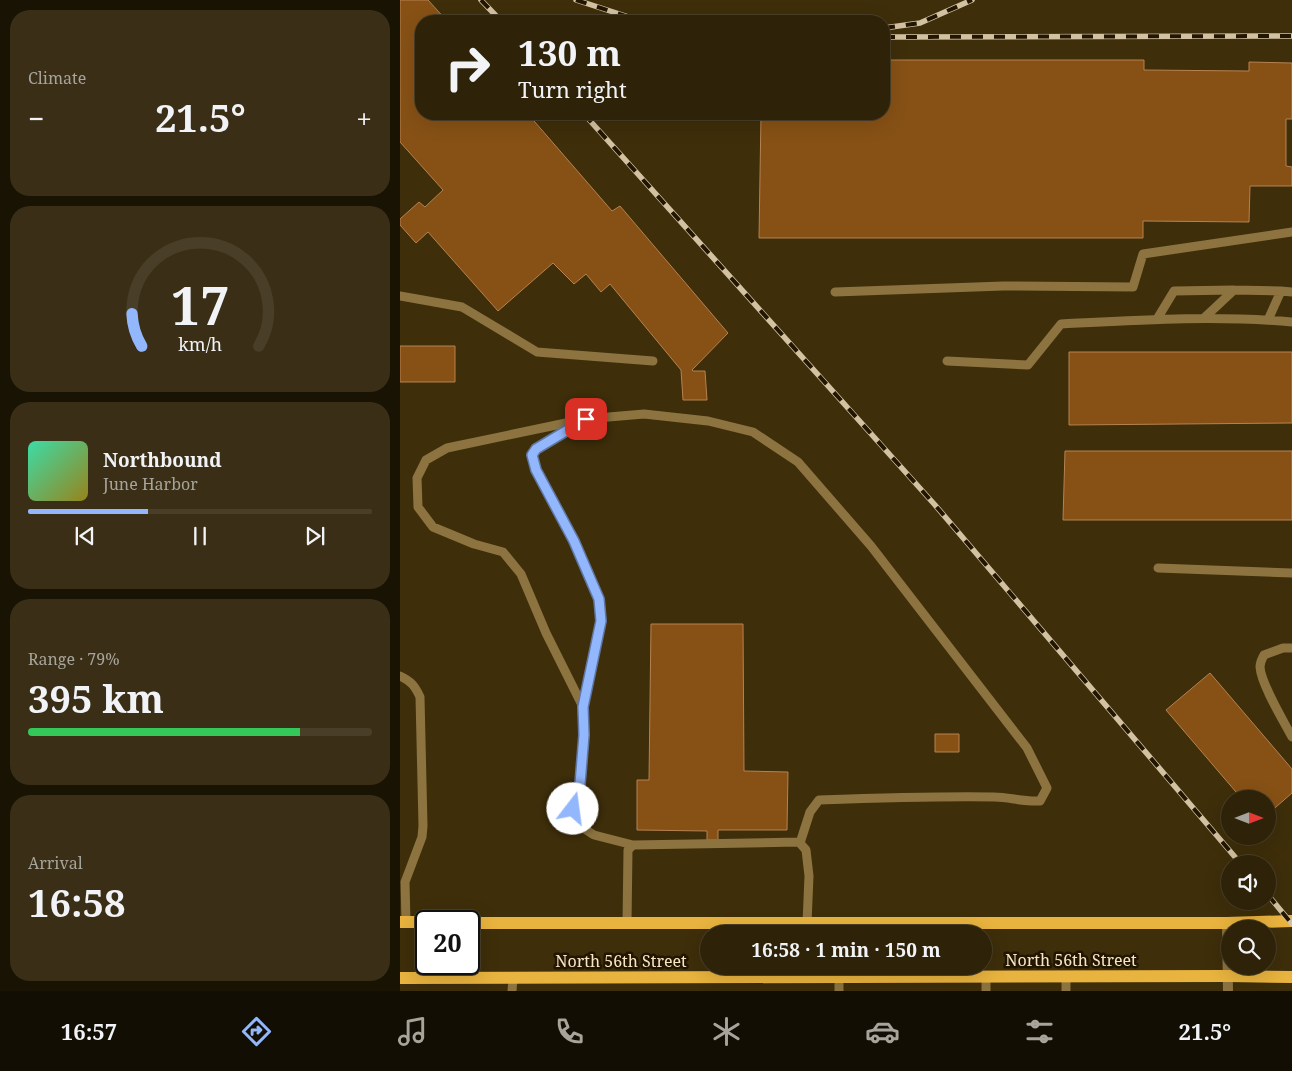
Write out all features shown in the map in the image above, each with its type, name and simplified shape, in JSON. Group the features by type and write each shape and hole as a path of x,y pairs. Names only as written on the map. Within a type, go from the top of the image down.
{"main road":[{"path":"480,922 1221,923"},
{"path":"1276,922 1292,922"},
{"name":"North 56th Street","path":"400,978 1292,977"}],"street":[{"path":"1228,976 1228,991"}],"lane":[{"path":"835,292 1003,286 1134,287 1143,254 1292,232"},
{"path":"1204,318 1234,290"},
{"path":"1157,319 1174,291 1234,290 1292,292"},
{"path":"1268,320 1280,291"},
{"path":"400,296 462,307 537,352 653,361"},
{"path":"947,360 1028,365 1061,324 1204,318 1292,322"},
{"path":"583,707 546,633 521,574 503,552 474,544 433,527 418,507 416,478 426,460 447,448 586,419 644,414 708,421 754,432 798,462 871,546 1027,748 1047,788 1040,801 1025,802 996,797 886,797 819,800 810,812 800,843"},
{"path":"586,419 536,449 532,455 536,470 574,541 599,599 601,621 583,707 584,735 580,784 573,809 580,826 594,834 633,845 771,841 799,842 806,850 809,876 807,923"},
{"path":"1158,568 1292,572"},
{"path":"1292,648 1283,648 1264,655 1260,669 1270,696 1292,737"},
{"path":"400,676 409,680 416,687 420,697 422,826 422,836 405,882 403,922"},
{"path":"627,923 628,850 633,845"},
{"path":"986,976 986,991"},
{"path":"1066,976 1066,991"},
{"path":"839,977 839,991"},
{"path":"512,978 512,991"}],"building":[{"path":"400,0 428,0 442,15 415,15 415,120 533,120 612,211 620,206 728,333 692,370 705,371 707,400 683,400 681,370 610,284 601,292 586,274 574,284 553,263 498,311 428,232 416,243 400,225 400,219 419,202 425,207 443,190 400,142"},
{"path":"890,60 1144,60 1144,70 1249,71 1249,62 1292,63 1292,119 1286,119 1286,166 1292,167 1292,186 1250,186 1249,222 1143,221 1143,238 759,238 761,120 890,120"},
{"path":"400,346 455,346 455,382 400,382"},
{"path":"1069,352 1292,352 1292,423 1069,425"},
{"path":"1065,451 1292,451 1292,520 1063,520"},
{"path":"651,624 743,624 744,771 788,772 787,830 718,830 718,840 707,840 707,831 637,830 637,780 649,780"},
{"path":"1210,673 1292,769 1292,793 1276,807 1276,790 1234,790 1166,710"},
{"path":"935,734 959,734 959,752 935,752"}],"railway":[{"path":"481,0 495,15"},
{"path":"576,0 622,15"},
{"path":"890,27 920,23 972,0"},
{"path":"890,37 1292,36"},
{"path":"589,120 935,505 1233,855"},
{"path":"1276,905 1292,924"}],"route":[{"path":"573,809 580,784 584,735 583,707 601,621 599,599 574,541 536,470 532,455 536,449 586,419"}]}
